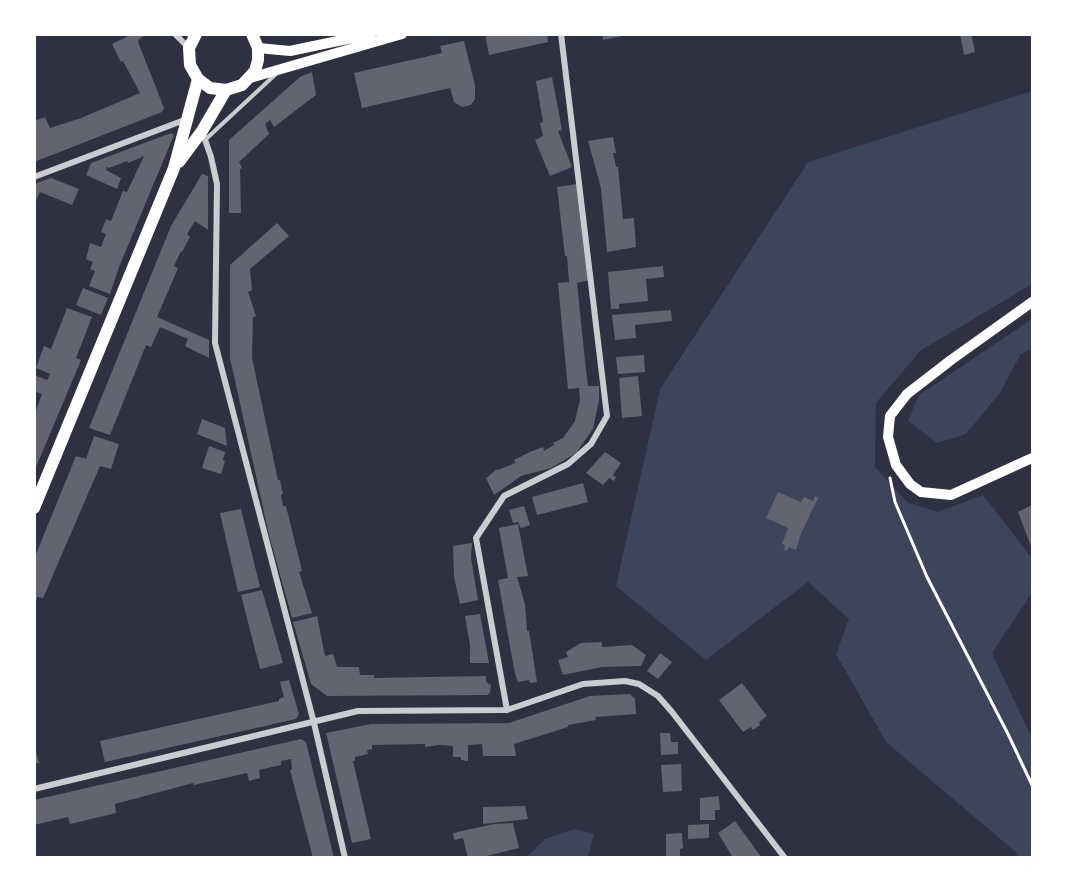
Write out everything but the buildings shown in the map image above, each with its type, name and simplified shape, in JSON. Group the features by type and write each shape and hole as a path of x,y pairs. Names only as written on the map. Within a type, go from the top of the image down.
{"main road":[{"path":"196,34 189,48 190,65 198,79 210,88 226,90 242,85 255,71 258,48 252,34"},
{"path":"258,48 290,51 371,34"},
{"path":"250,78 402,34"},
{"path":"34,508 174,168 198,79"},
{"path":"174,168 204,135 226,90"},
{"path":"1032,302 907,394 890,416 888,437 896,465 910,484 921,492 951,495 1032,458"}],"street":[{"path":"175,34 189,48"},
{"path":"507,710 476,538 504,496 568,464 591,444 607,416 561,34"},
{"path":"34,177 188,119"},
{"path":"204,135 217,184 215,343 314,723 345,858"},
{"path":"34,789 358,711 507,710 583,684 625,681 639,684 658,696 785,858"}],"lane":[{"path":"204,135 276,75 278,70"}],"path":[{"path":"896,465 889,480 895,502 927,577 1032,785"}],"shaded area":[{"path":"1032,91 1032,284 920,351 876,403 875,467 907,502 938,512 983,495 1032,558 1032,593 992,653 1032,738 1032,857 1014,857 1018,854 886,742 836,654 849,619 808,582 706,660 616,586 660,389 808,162"},
{"path":"1032,319 1032,349 1021,354 1000,393 966,434 937,443 908,421 919,395"},
{"path":"574,829 594,834 588,857 527,857 545,839"}]}
